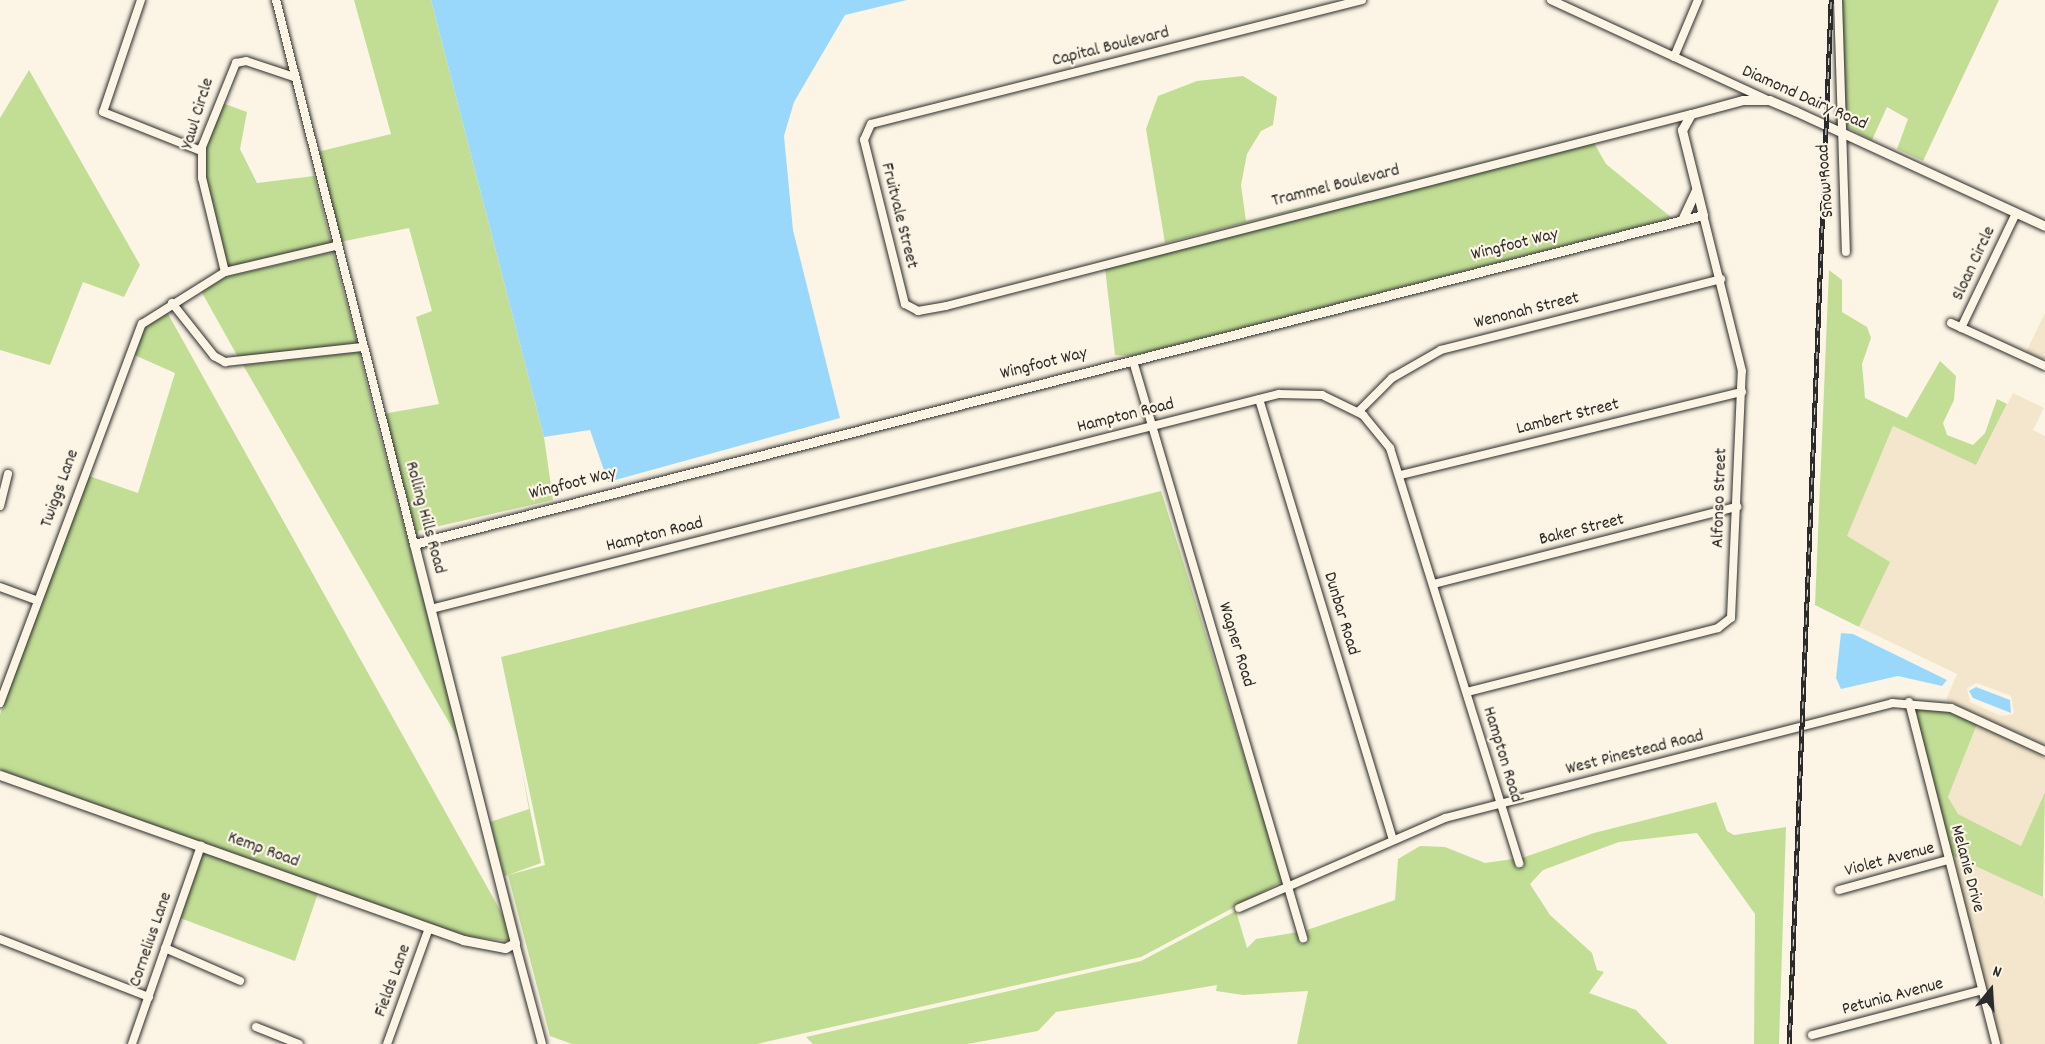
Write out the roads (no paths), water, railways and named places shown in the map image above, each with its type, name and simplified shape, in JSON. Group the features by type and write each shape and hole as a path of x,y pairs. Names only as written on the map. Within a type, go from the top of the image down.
{"street":[{"path":"141,0 103,112 201,151"},
{"name":"Rolling Hills Road","path":"276,0 336,246 542,1044"},
{"name":"Capital Boulevard","path":"869,126 1362,0"},
{"name":"Diamond Dairy Road","path":"1551,0 2045,226"},
{"path":"1674,57 1698,0"},
{"name":"Snow Road","path":"1838,0 1839,131 1846,252"},
{"name":"Yawl Circle","path":"225,272 202,178 201,151 231,66 246,61 294,77"},
{"name":"Trammel Boulevard","path":"913,310 1743,100 1769,100"},
{"name":"Alfonso Street","path":"1467,692 1722,626 1733,611 1742,392 1740,352 1682,142 1691,114"},
{"name":"Fruitvale Street","path":"869,126 864,140 905,303 913,310"},
{"path":"1682,220 1696,190"},
{"name":"Sloan Circle","path":"1961,328 2016,213"},
{"name":"Wingfoot Way","path":"414,544 1703,215"},
{"path":"336,246 225,272 172,303 214,356 225,362 362,347"},
{"name":"Wenonah Street","path":"1359,411 1392,378 1441,350 1721,279"},
{"name":"Twiggs Lane","path":"0,703 36,600 138,330 172,303"},
{"name":"Sloan Circle","path":"1951,323 2045,366"},
{"name":"Wagner Road","path":"1133,361 1291,883 1304,938"},
{"name":"Lambert Street","path":"1401,475 1742,392"},
{"name":"Hampton Road","path":"431,609 1259,399 1309,393 1359,411 1383,435 1401,475 1519,863"},
{"name":"Dunbar Road","path":"1259,399 1392,837"},
{"path":"0,506 8,474"},
{"name":"Baker Street","path":"1434,584 1737,507"},
{"path":"0,586 36,600"},
{"name":"West Pinestead Road","path":"1239,908 1392,837 1501,803 1909,702 1952,708 2045,751"},
{"name":"Melanie Drive","path":"1909,702 1996,1044"},
{"name":"Kemp Road","path":"0,775 429,928 492,948 515,943"},
{"name":"Cornelius Lane","path":"132,1044 201,846"},
{"name":"Violet Avenue","path":"1839,890 1948,860"},
{"name":"Fields Lane","path":"387,1044 429,928"},
{"path":"0,939 148,997"},
{"path":"165,948 240,981"},
{"name":"Petunia Avenue","path":"1812,1035 1982,990"},
{"path":"256,1027 298,1044"}],"water":[{"path":"431,0 907,0 845,15 794,102 784,136 793,230 840,418 608,482 590,430 544,437"},
{"path":"1841,633 1853,634 1947,680 1942,686 1898,676 1841,689 1836,678"},
{"path":"1976,687 2010,700 2011,713 1973,698 1969,691"}],"railway":[{"path":"1789,1044 1831,0"}]}
